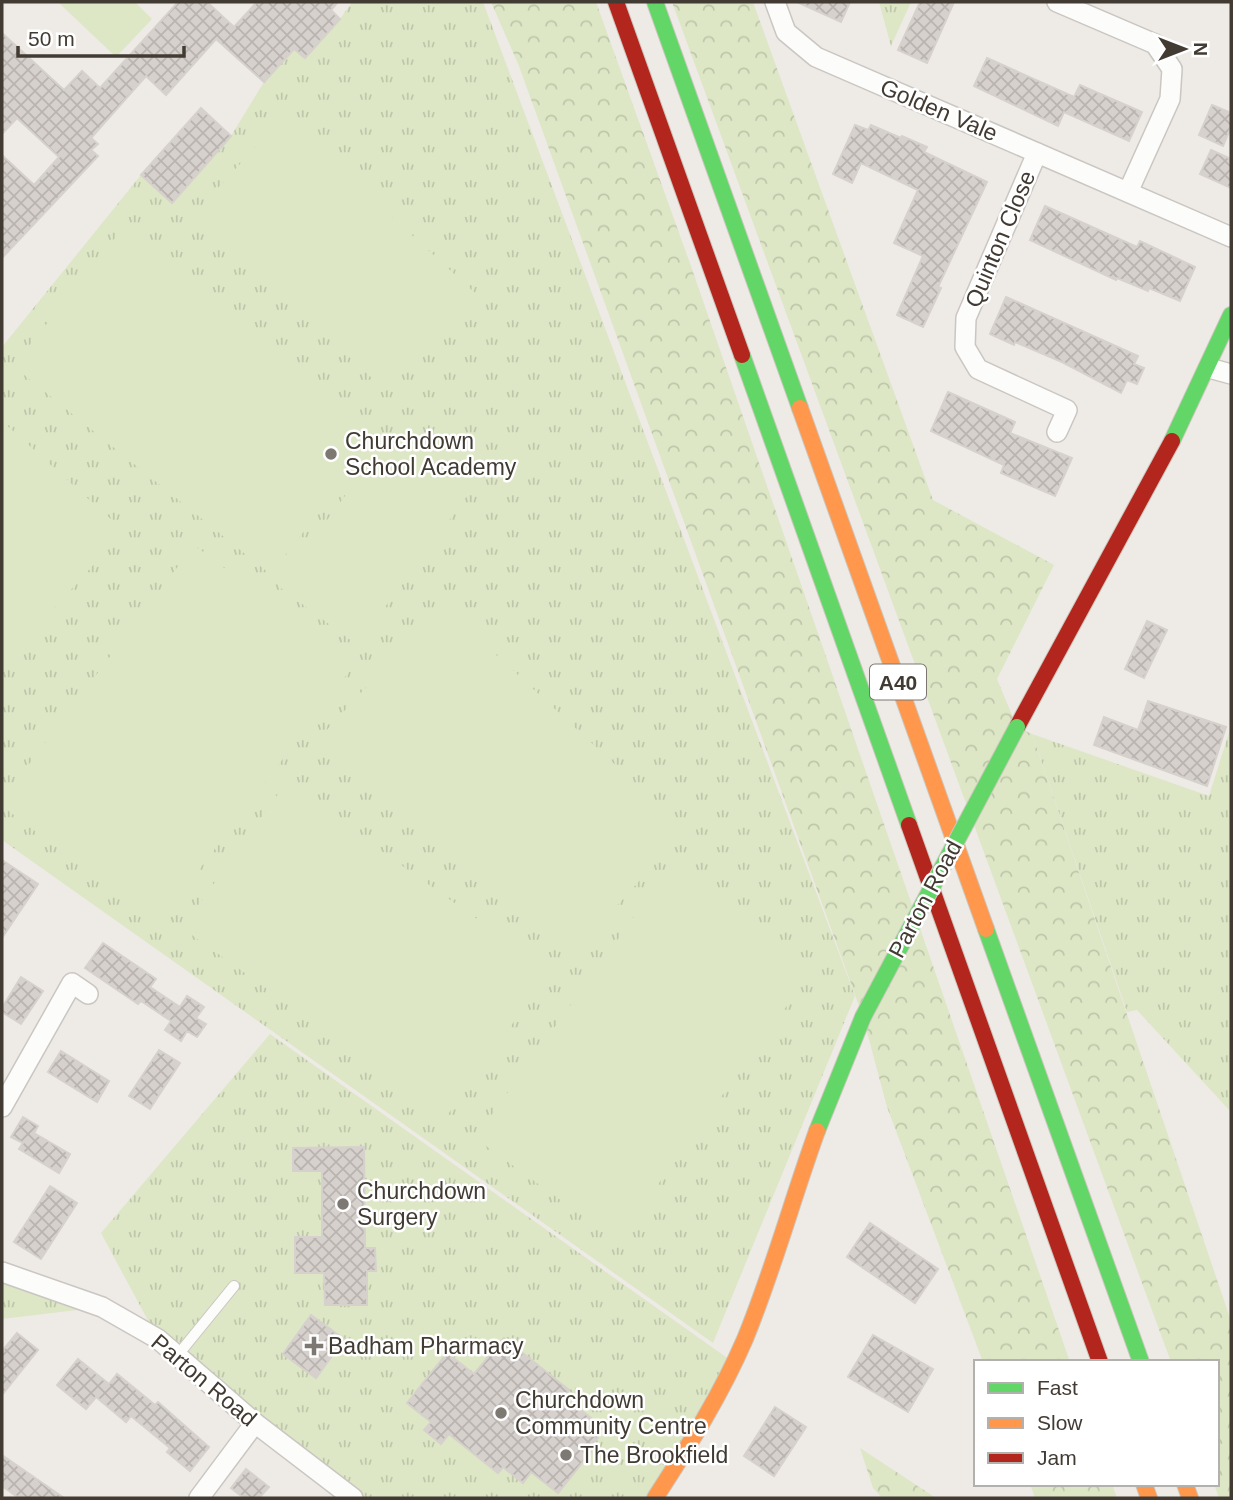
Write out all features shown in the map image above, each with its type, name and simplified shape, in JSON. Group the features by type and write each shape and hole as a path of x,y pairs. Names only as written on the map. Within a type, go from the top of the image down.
{"main road":[{"name":"A40","path":"616,2 1099,1360"},
{"name":"A40","path":"654,2 1140,1360"},
{"name":"Parton Road","path":"655,1498 689,1446 726,1380 743,1343 770,1275 823,1114 863,1017 1209,368 1231,315"}],"street":[{"name":"Golden Vale","path":"775,2 786,32 816,57 1231,237"},
{"path":"1058,2 1155,44 1172,69 1170,99 1128,192"},
{"name":"Quinton Close","path":"1037,153 966,318 965,347 978,369 1067,410 1057,432"},
{"path":"1209,368 1231,374"},
{"path":"2,1107 72,983 88,994"},
{"name":"Parton Road","path":"2,1272 102,1307 158,1339 255,1423 353,1498"},
{"path":"199,1498 255,1423"}],"lane":[{"path":"177,1356 234,1286"}],"green space":[{"path":"58,2 135,2 152,19 116,57"},
{"name":"Churchdown School Academy","path":"352,2 483,2 855,996 713,1343 2,840 2,347 141,175 172,203 231,136 264,82 294,49 305,58"},
{"path":"491,2 596,2 692,269 1069,1360 982,1360 887,1107 863,1017 519,66"},
{"path":"672,2 753,2 933,500 1054,565 997,679 1017,727 1032,734 1231,1321 1231,1498 1219,1498 1215,1486 1219,1486 1219,1360 1170,1360"},
{"path":"879,2 911,2 891,46"},
{"path":"283,117 475,293 386,391 194,214"},
{"path":"123,228 380,436 270,574 13,366"},
{"path":"2,421 124,531 2,666"},
{"path":"397,426 476,484 357,645 278,586"},
{"path":"194,545 353,666 158,924 2,806 2,800"},
{"path":"442,605 686,830 568,959 323,734"},
{"path":"1231,726 1231,1112 1137,1010 1127,1012 1032,734 1209,796"},
{"path":"286,783 550,971 446,1117 182,928"},
{"path":"669,868 812,971 617,1241 475,1138"},
{"path":"270,1034 733,1362 655,1498 353,1498 158,1339 101,1233"},
{"path":"2,1272 102,1307 2,1319"},
{"path":"860,1448 936,1498 882,1498 873,1488"},
{"path":"1031,1486 1113,1486 1117,1498 1035,1498"}],"building":[{"path":"178,2 207,2 234,27 257,2 338,2 331,10 340,19 305,58 294,49 264,82 216,39 166,95 146,76 91,138 98,144 91,150 98,156 2,258 2,155 34,185 59,157 17,118 2,134 2,33 64,90 82,71 100,88"},
{"path":"797,2 850,2 841,22"},
{"path":"920,2 954,2 927,63 898,50"},
{"path":"987,58 1074,97 1080,85 1142,112 1129,141 1064,112 1058,126 974,86"},
{"path":"1212,105 1231,113 1231,127 1223,146 1199,135"},
{"path":"201,108 231,136 172,203 141,175"},
{"path":"855,125 868,130 871,125 901,138 902,136 927,147 924,152 987,182 938,287 941,288 923,327 897,315 923,256 894,243 918,190 861,163 852,183 833,174"},
{"path":"1211,150 1231,159 1231,188 1200,174"},
{"path":"1045,206 1137,247 1140,241 1195,267 1180,301 1149,288 1148,291 1117,278 1116,280 1030,240"},
{"path":"1006,297 1138,356 1134,364 1144,368 1137,384 1127,380 1121,393 1062,362 990,334"},
{"path":"948,392 1015,422 1010,433 1072,458 1055,496 1001,473 1004,465 931,431"},
{"path":"1147,621 1167,630 1144,678 1125,669"},
{"path":"1148,701 1226,727 1207,786 1094,745 1104,717 1138,730"},
{"path":"2,860 38,884 2,938"},
{"path":"103,943 156,979 150,987 180,1007 187,996 204,1007 196,1018 206,1024 197,1037 187,1031 181,1041 165,1030 171,1021 141,1001 138,1004 85,968"},
{"path":"21,977 43,991 21,1024 2,1012 2,1008"},
{"path":"159,1050 180,1063 150,1109 129,1096"},
{"path":"61,1051 109,1081 97,1102 48,1072"},
{"path":"23,1117 38,1126 34,1133 70,1154 59,1173 19,1149 23,1143 11,1137"},
{"name":"Churchdown Surgery","path":"364,1147 365,1248 375,1248 376,1271 367,1271 367,1305 325,1305 324,1273 295,1273 295,1237 322,1237 322,1171 293,1171 293,1148"},
{"path":"50,1186 77,1203 41,1259 14,1242"},
{"path":"870,1223 938,1269 915,1303 847,1257"},
{"name":"Badham Pharmacy","path":"311,1315 344,1339 316,1378 283,1354"},
{"path":"17,1333 38,1350 2,1395 2,1351"},
{"path":"873,1335 933,1369 908,1412 848,1377"},
{"name":"Churchdown Community Centre","path":"504,1338 569,1390 564,1397 605,1429 590,1447 593,1449 558,1493 531,1472 523,1483 503,1467 498,1473 449,1434 441,1444 424,1430 431,1422 407,1403 447,1353 474,1374"},
{"path":"78,1359 109,1384 117,1374 155,1405 158,1402 209,1447 190,1471 167,1452 170,1448 131,1416 126,1422 96,1397 86,1409 57,1385"},
{"path":"775,1407 806,1427 774,1476 744,1456"},
{"path":"2,1455 64,1498 19,1498 2,1486"},
{"path":"246,1469 269,1487 259,1498 244,1498 231,1488"}],"traffic: fast":[{"path":"655,2 800,408"},
{"path":"1172,441 1231,315"},
{"path":"742,355 909,825"},
{"path":"863,1017 1017,727"},
{"path":"986,929 1140,1360"},
{"path":"817,1131 863,1017"}],"traffic: slow":[{"path":"800,408 986,929"},
{"path":"655,1498 692,1440 736,1360 765,1288 817,1131"},
{"path":"1145,1486 1149,1498"},
{"path":"1186,1486 1190,1498"}],"traffic: jam":[{"path":"616,2 742,355"},
{"path":"1017,727 1172,441"},
{"path":"909,825 1099,1360"}],"place":[{"name":"Churchdown School Academy","path":"331,454"},
{"name":"Churchdown Surgery","path":"343,1204"},
{"name":"Badham Pharmacy","path":"314,1346"},
{"name":"Churchdown Community Centre","path":"501,1413"},
{"name":"The Brookfield","path":"566,1455"}]}
